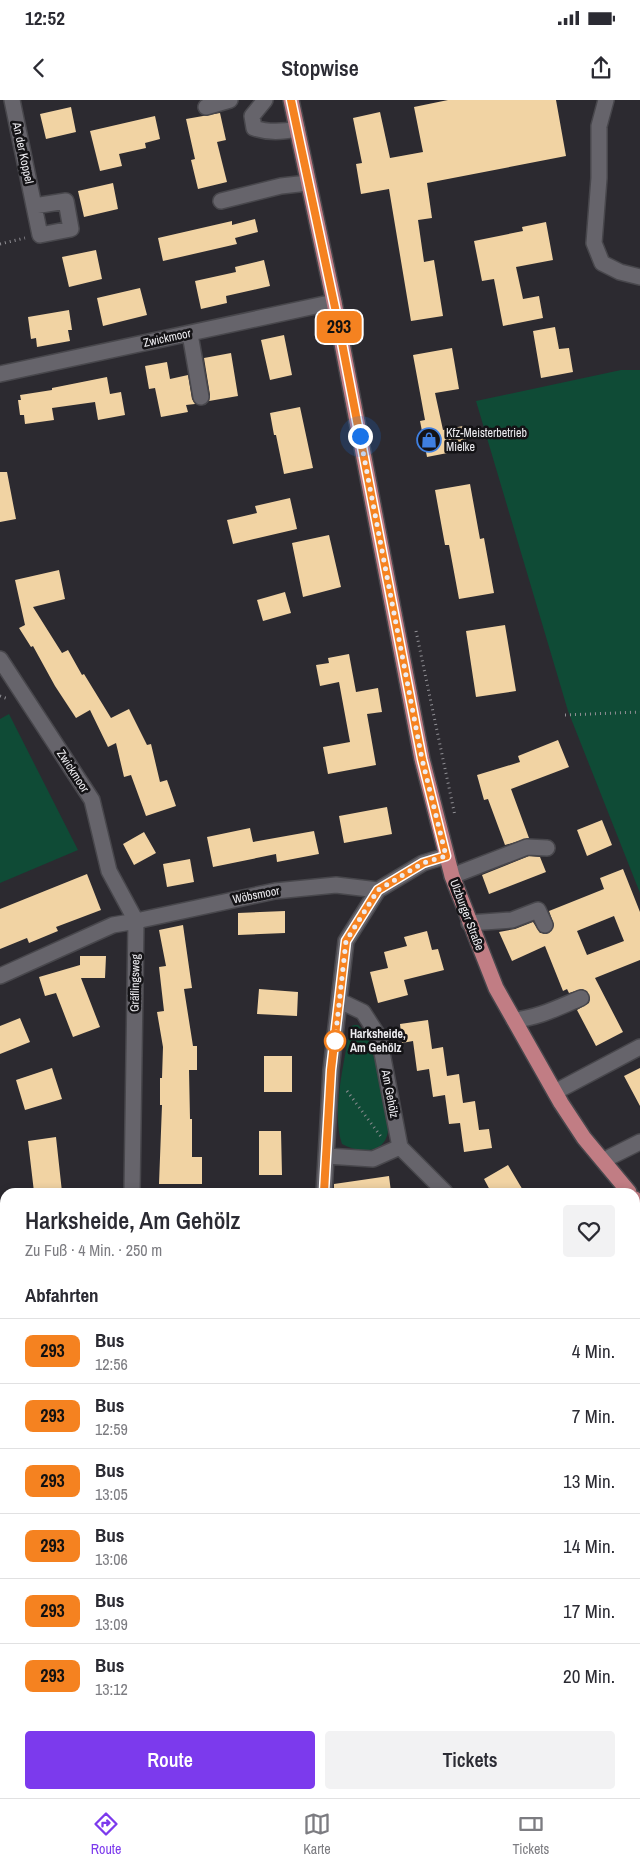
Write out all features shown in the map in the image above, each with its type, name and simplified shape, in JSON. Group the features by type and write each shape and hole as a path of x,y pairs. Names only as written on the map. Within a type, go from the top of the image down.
{"main road":[{"name":"Ulzburger Straße","path":"291,100 334,302 422,759 452,876 496,988 555,1092 584,1138 626,1188"}],"street":[{"name":"An der Koppel","path":"12,100 40,235"},
{"path":"206,107 230,100"},
{"path":"265,100 252,116 254,128 264,132 297,129"},
{"path":"606,100 599,126 599,178 594,243 602,263 611,268 640,277"},
{"path":"221,201 281,186 308,183"},
{"path":"34,206 66,201 71,230 40,235"},
{"name":"Zwickmoor","path":"0,374 334,302"},
{"path":"190,334 201,397"},
{"name":"Zwickmoor","path":"0,659 92,800 109,871 136,921"},
{"path":"452,876 527,847 547,848"},
{"path":"324,1188 331,1070 346,941 378,890 423,863 446,856"},
{"name":"Wöbsmoor","path":"136,921 275,891 336,885 378,890"},
{"path":"469,923 512,920 538,910 544,925"},
{"path":"0,976 113,926 136,921"},
{"name":"Gräflingsweg","path":"132,1188 136,921"},
{"path":"514,1020 526,1019 548,1012 581,998"},
{"name":"Am Gehölz","path":"340,1001 363,1012 379,1038 396,1149"},
{"path":"555,1092 640,1048"},
{"path":"604,1162 640,1142"},
{"path":"326,1156 373,1159 396,1149 440,1188"}],"path":[{"path":"0,244 40,235"},
{"path":"415,630 455,817"},
{"path":"565,715 640,712"},
{"path":"331,1070 396,1149"}],"green space":[{"path":"621,370 640,370 640,893 568,711 476,401"},
{"path":"9,714 78,850 0,883 0,719"},
{"path":"358,1025 361,1028 369,1040 388,1124 386,1139 382,1144 370,1150 356,1149 342,1144 339,1131 338,1102 340,1086 350,1027"}],"building":[{"path":"448,100 556,100 566,156 427,183 432,218 418,220 424,262 434,260 443,316 411,321 389,189 361,194 356,164 362,163 353,118 380,112 390,158 423,152 414,107"},
{"path":"71,107 76,132 46,139 40,114"},
{"path":"220,113 226,140 217,142 227,182 198,189 191,160 195,159 186,119"},
{"path":"155,116 160,139 145,143 146,148 119,154 122,166 100,171 90,131"},
{"path":"113,183 118,209 84,217 78,191"},
{"path":"255,219 258,232 235,238 237,244 163,261 158,238 232,221 232,225"},
{"path":"546,222 553,260 516,267 523,299 539,296 543,318 503,326 494,279 482,281 474,241 523,231 522,227"},
{"path":"96,250 102,279 69,287 62,257"},
{"path":"264,260 270,286 226,296 227,303 201,309 195,281 236,272 235,267"},
{"path":"140,288 147,315 103,326 97,298"},
{"path":"69,310 72,330 68,330 70,341 37,347 36,338 31,339 28,317"},
{"path":"555,327 559,349 569,348 573,372 541,378 533,331"},
{"path":"284,335 292,375 270,380 261,340"},
{"path":"452,348 459,389 435,393 443,430 463,426 468,449 427,457 420,421 425,420 413,355"},
{"path":"231,353 238,396 209,401 210,395 204,358"},
{"path":"167,362 170,379 188,375 192,399 195,404 186,405 188,412 161,417 155,388 149,389 145,366"},
{"path":"107,377 110,394 121,392 125,415 98,420 95,402 52,408 54,420 25,424 24,415 20,415 18,400 21,400 20,395 52,390 52,388"},
{"path":"300,407 313,468 284,474 270,413"},
{"path":"0,472 7,472 16,519 0,522"},
{"path":"470,484 480,539 484,538 494,593 459,599 449,545 445,545 435,490"},
{"path":"290,498 297,529 233,544 227,520 257,513 255,506"},
{"path":"329,535 341,587 303,597 292,543"},
{"path":"59,570 65,599 33,607 62,653 68,650 82,675 84,674 111,718 129,709 147,745 151,744 160,782 167,780 176,806 146,816 131,775 124,777 116,743 108,747 90,710 76,718 55,686 33,646 31,647 19,628 25,625 15,580"},
{"path":"285,592 291,613 263,621 257,600"},
{"path":"505,625 516,691 476,697 466,631"},
{"path":"349,654 356,692 378,688 382,712 367,714 376,765 328,774 323,747 350,742 339,682 320,686 316,665 329,663 328,658"},
{"path":"558,740 569,767 511,789 529,838 505,845 488,799 484,800 477,775 520,762 518,756"},
{"path":"387,807 392,834 344,843 339,816"},
{"path":"602,820 612,845 587,856 577,830"},
{"path":"250,828 253,842 314,831 319,854 277,862 276,854 213,867 207,837"},
{"path":"144,832 156,853 134,865 123,844"},
{"path":"529,856 540,857 546,872 489,894 482,875"},
{"path":"190,859 194,882 167,887 163,864"},
{"path":"623,869 640,912 640,960 595,978 623,1032 596,1046 577,1010 589,1003 590,999 587,991 582,989 569,993 567,989 563,991 545,946 512,961 499,932 515,929 533,922 540,933 549,933 554,925 549,911 604,889 600,878","holes":["614,916 624,941 587,955 577,931"]},
{"path":"87,874 101,910 56,927 58,931 29,943 27,938 0,949 0,909"},
{"path":"285,911 285,933 238,935 238,913"},
{"path":"183,925 192,988 184,989 193,1046 197,1046 197,1070 189,1070 192,1157 202,1157 202,1184 159,1184 162,1105 160,1105 160,1078 162,1078 163,1047 157,1012 164,1011 159,967 166,966 159,930"},
{"path":"427,931 432,950 438,949 444,970 404,980 408,995 378,1003 370,972 388,968 384,952 407,946 404,937"},
{"path":"80,956 106,956 105,978 81,978 100,1027 73,1037 56,993 45,996 39,977 80,965"},
{"path":"259,989 298,992 297,1016 257,1014"},
{"path":"20,1018 30,1042 0,1054 0,1026"},
{"path":"428,1020 432,1049 443,1047 447,1076 459,1074 463,1103 475,1101 479,1130 489,1129 492,1148 464,1152 460,1123 449,1124 445,1095 433,1097 429,1069 417,1071 413,1041 402,1043 400,1024"},
{"path":"264,1056 292,1056 292,1092 264,1092"},
{"path":"52,1068 62,1099 25,1110 16,1080"},
{"path":"640,1068 640,1106 624,1076"},
{"path":"259,1131 281,1131 282,1175 259,1175"},
{"path":"56,1137 62,1188 34,1188 28,1141"},
{"path":"508,1165 522,1188 489,1188 484,1179"},
{"path":"389,1176 390,1188 334,1188 334,1184"}],"bus line":[{"name":"293","path":"291,100 337,317 422,759 446,856 423,863 378,890 346,941 331,1070 324,1188"}],"place":[{"name":"Kfz-Meisterbetrieb Mielke","path":"429,440"},
{"name":"Harksheide, Am Gehölz","path":"335,1041"}],"route":[{"path":"335,1041 346,941 378,890 423,863 446,856 422,759 360,436"}]}
